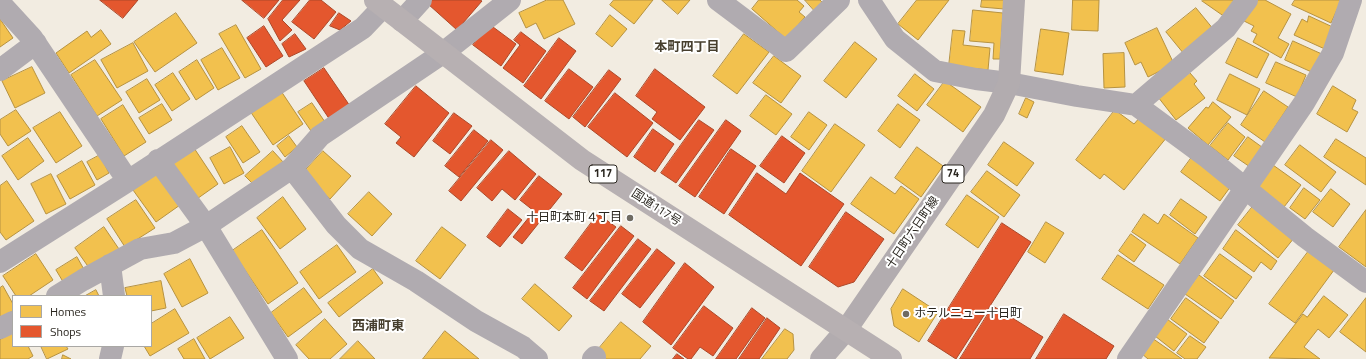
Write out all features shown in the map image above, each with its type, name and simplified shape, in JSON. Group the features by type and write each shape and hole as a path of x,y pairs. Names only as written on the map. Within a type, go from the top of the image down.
{"highway":[{"name":"国道117号","path":"379,4 582,160 891,359"}],"main road":[{"name":"十日町六日町線","path":"821,359 846,330 994,115 1009,83 1014,0"}],"street":[{"path":"402,21 421,0"},
{"path":"59,295 140,248 174,243 206,226 292,168 320,136 443,53 510,0"},
{"path":"718,0 786,52 839,0"},
{"path":"869,0 894,39 935,71 1136,105 1208,158 1305,237 1366,282"},
{"path":"1136,105 1226,28 1247,0"},
{"path":"1128,359 1304,103 1333,53 1351,0"},
{"path":"4,3 36,44 128,181"},
{"path":"0,262 128,181 158,160 363,28 379,4"},
{"path":"0,70 36,44"},
{"path":"158,160 206,226 287,359"},
{"path":"292,168 336,225 360,249 416,280 476,321 523,347 537,359"},
{"path":"110,266 114,295"},
{"path":"0,328 12,322"},
{"path":"110,359 113,347"}],"building: Homes":[{"path":"547,0 563,0 575,24 544,39 536,23 526,28 519,13"},
{"path":"614,0 653,0 634,24 610,5"},
{"path":"662,0 690,0 678,14"},
{"path":"759,0 797,0 804,6 799,12 805,17 786,39 752,9"},
{"path":"805,0 820,0 822,2 814,10"},
{"path":"917,0 949,0 918,40 898,24"},
{"path":"982,0 1004,0 1004,9 981,7"},
{"path":"1073,0 1099,0 1098,31 1072,30"},
{"path":"1236,0 1225,17 1202,1"},
{"path":"1255,0 1265,0 1291,14 1278,38 1289,44 1281,58 1253,42 1257,34 1251,31 1254,26 1244,21"},
{"path":"1295,0 1341,1 1331,23 1292,5"},
{"path":"1196,8 1214,30 1184,54 1166,32"},
{"path":"973,10 1003,13 1000,59 993,59 994,43 970,41"},
{"path":"176,13 197,43 155,72 134,42"},
{"path":"610,15 627,29 612,47 596,34"},
{"path":"1309,16 1337,29 1327,50 1294,35 1302,19 1307,22"},
{"path":"0,19 13,38 0,47"},
{"path":"236,25 261,69 245,78 219,34"},
{"path":"1157,28 1174,64 1148,77 1141,62 1135,65 1125,43"},
{"path":"1041,29 1069,33 1063,75 1035,71"},
{"path":"101,30 111,44 69,73 56,53 87,31 91,37"},
{"path":"953,30 965,31 963,45 990,48 988,70 949,66"},
{"path":"744,34 769,52 737,94 713,76"},
{"path":"1238,38 1269,54 1257,78 1226,63"},
{"path":"1293,41 1324,55 1316,74 1285,60"},
{"path":"855,42 877,59 846,98 824,81"},
{"path":"133,43 148,71 117,88 101,60"},
{"path":"222,48 240,78 218,90 201,60"},
{"path":"1124,53 1125,87 1104,88 1103,54"},
{"path":"774,56 801,76 781,103 753,83"},
{"path":"95,60 122,100 97,116 71,75"},
{"path":"197,60 214,88 196,100 179,72"},
{"path":"1276,62 1306,75 1297,97 1266,83"},
{"path":"32,67 45,93 15,108 2,81"},
{"path":"173,73 190,99 172,111 155,85"},
{"path":"1190,73 1197,81 1194,84 1205,98 1176,120 1158,97"},
{"path":"915,74 934,89 917,111 898,96"},
{"path":"1230,74 1260,89 1247,115 1217,100"},
{"path":"147,79 160,100 139,113 126,92"},
{"path":"945,81 981,107 963,132 927,105"},
{"path":"1333,86 1356,100 1352,109 1358,112 1347,132 1317,114"},
{"path":"281,91 303,124 273,145 250,111"},
{"path":"1264,91 1288,107 1265,142 1241,125"},
{"path":"766,95 792,114 776,135 750,116"},
{"path":"1026,98 1034,102 1027,118 1019,114"},
{"path":"1213,102 1231,117 1208,145 1188,128 1206,107 1208,108"},
{"path":"312,103 325,122 311,131 298,112"},
{"path":"162,104 172,120 149,134 139,118"},
{"path":"898,104 920,120 900,148 878,131"},
{"path":"123,105 146,142 124,156 101,119"},
{"path":"16,110 31,131 8,146 0,134 0,120"},
{"path":"1115,110 1134,124 1141,116 1167,137 1124,190 1104,174 1100,179 1076,160"},
{"path":"60,112 82,146 56,163 33,128"},
{"path":"809,112 827,125 809,150 791,137"},
{"path":"1228,123 1245,137 1228,160 1210,146"},
{"path":"835,124 865,145 831,192 802,171"},
{"path":"242,126 260,152 243,163 226,137"},
{"path":"289,136 297,147 285,157 277,146"},
{"path":"1248,137 1266,150 1253,169 1234,156"},
{"path":"28,138 44,161 18,180 2,156"},
{"path":"1336,139 1366,158 1366,185 1324,157"},
{"path":"1004,142 1034,163 1017,186 988,165"},
{"path":"1300,145 1336,172 1321,192 1285,165"},
{"path":"230,147 244,173 224,184 210,158"},
{"path":"917,147 943,166 921,197 895,178"},
{"path":"194,148 218,184 194,201 169,165"},
{"path":"273,151 284,163 257,188 245,176"},
{"path":"323,151 351,176 330,199 302,174"},
{"path":"100,155 109,173 97,180 87,162"},
{"path":"1192,157 1231,186 1220,201 1181,172"},
{"path":"82,161 95,185 70,199 57,176"},
{"path":"1273,165 1301,185 1284,207 1257,187"},
{"path":"987,171 1020,195 1004,217 971,192"},
{"path":"157,173 180,205 156,222 133,190"},
{"path":"51,174 66,204 46,214 31,184"},
{"path":"871,177 895,194 901,186 919,199 894,234 851,204"},
{"path":"7,181 34,221 6,240 0,232 0,186"},
{"path":"1304,188 1320,200 1305,219 1290,208"},
{"path":"1331,189 1350,204 1333,227 1313,212"},
{"path":"369,192 392,214 372,236 348,214"},
{"path":"967,195 999,217 978,248 946,225"},
{"path":"283,197 306,229 280,249 257,218"},
{"path":"1181,199 1207,217 1195,234 1170,215"},
{"path":"136,200 155,228 125,247 107,219"},
{"path":"1254,205 1294,238 1278,258 1238,225"},
{"path":"1366,210 1366,267 1339,247"},
{"path":"1144,214 1158,224 1164,214 1198,238 1180,264 1132,232"},
{"path":"1046,222 1064,233 1045,263 1028,252"},
{"path":"104,227 121,252 92,272 75,248"},
{"path":"442,227 466,245 440,279 416,261"},
{"path":"262,230 298,283 268,304 232,251"},
{"path":"1236,230 1277,261 1271,270 1261,262 1254,272 1223,249"},
{"path":"1131,234 1146,245 1134,262 1119,251"},
{"path":"337,245 356,272 319,299 300,272"},
{"path":"1311,248 1337,266 1295,323 1269,304"},
{"path":"36,254 53,280 30,295 15,295 3,276"},
{"path":"1220,254 1252,277 1236,299 1204,276"},
{"path":"1118,255 1164,285 1148,309 1102,279"},
{"path":"77,257 86,273 65,285 56,270"},
{"path":"190,259 208,293 182,307 164,274"},
{"path":"373,269 383,283 339,317 328,303"},
{"path":"1199,275 1234,301 1221,319 1185,294"},
{"path":"161,281 166,308 152,311 152,295 127,295 125,288"},
{"path":"535,284 572,316 559,331 522,299"},
{"path":"3,286 12,302 12,312 0,318 0,288"},
{"path":"304,288 322,312 288,337 271,313"},
{"path":"903,289 938,312 919,342 894,326 891,309"},
{"path":"96,290 98,295 87,295"},
{"path":"1324,296 1348,315 1329,338 1318,329 1304,347 1320,359 1269,358 1303,314 1307,317"},
{"path":"1186,298 1219,322 1204,343 1171,319"},
{"path":"1366,298 1366,352 1340,332"},
{"path":"175,309 189,333 150,356 145,347 152,347 152,323"},
{"path":"230,317 244,338 210,359 197,338"},
{"path":"325,319 347,344 330,359 309,359 296,345"},
{"path":"1167,319 1187,334 1174,351 1155,336"},
{"path":"621,322 651,346 640,359 604,359 596,352"},
{"path":"785,329 793,334 794,350 787,359 762,359"},
{"path":"445,331 479,359 423,359"},
{"path":"12,334 12,347 28,347 33,356 28,359 0,359 0,340"},
{"path":"1190,336 1206,347 1197,359 1185,359 1177,353"},
{"path":"1152,338 1182,359 1148,359 1141,353"},
{"path":"194,339 205,359 184,359 178,349"},
{"path":"358,341 375,359 340,359"},
{"path":"41,347 67,347 68,349 47,359"},
{"path":"63,355 71,359 62,359"}],"building: Shops":[{"path":"100,0 138,0 123,18"},
{"path":"242,0 279,0 264,18"},
{"path":"283,0 300,0 282,20 292,30 280,41 268,19"},
{"path":"310,0 321,0 336,12 314,39 292,22"},
{"path":"432,0 482,1 457,30 428,4"},
{"path":"339,13 351,21 340,30 330,26"},
{"path":"489,24 516,44 501,66 473,45"},
{"path":"264,26 283,56 266,67 247,38"},
{"path":"521,32 546,51 523,83 503,68 520,45 514,40"},
{"path":"295,34 306,49 289,57 282,44"},
{"path":"559,38 576,51 541,99 524,86"},
{"path":"324,68 350,106 330,120 304,81"},
{"path":"569,69 593,87 569,119 545,101"},
{"path":"655,69 705,107 680,140 652,119 657,112 636,96"},
{"path":"609,70 621,79 585,127 573,117"},
{"path":"416,86 449,113 414,157 396,143 401,137 385,124"},
{"path":"615,93 653,123 627,157 588,127"},
{"path":"454,113 472,126 450,154 433,141"},
{"path":"699,120 714,130 676,183 661,173"},
{"path":"726,120 741,131 695,197 679,186"},
{"path":"653,129 674,144 655,172 634,157"},
{"path":"474,130 488,141 459,177 445,166"},
{"path":"782,136 805,153 784,183 760,166"},
{"path":"491,140 503,150 461,201 449,191"},
{"path":"731,149 756,166 724,214 699,197"},
{"path":"509,151 536,174 515,200 502,189 492,201 477,188"},
{"path":"757,173 786,194 800,173 844,204 801,266 729,215"},
{"path":"539,176 562,194 522,244 513,237 534,211 520,200"},
{"path":"508,209 522,220 500,247 487,237"},
{"path":"846,212 884,239 854,282 838,287 809,267"},
{"path":"598,214 616,227 582,271 565,258"},
{"path":"1002,223 1031,242 956,359 928,341"},
{"path":"621,226 634,236 587,299 573,288"},
{"path":"638,239 651,249 604,311 590,301"},
{"path":"657,249 675,263 640,308 622,294"},
{"path":"685,263 714,287 671,345 643,322"},
{"path":"704,306 733,328 713,356 700,347 691,359 688,359 673,348"},
{"path":"993,306 1043,337 1030,359 960,359"},
{"path":"752,308 765,318 736,359 716,359"},
{"path":"1064,314 1114,346 1106,359 1036,359"},
{"path":"767,318 780,328 759,359 739,359"},
{"path":"677,354 684,359 673,359"}],"place":[{"name":"十日町本町４丁目","path":"630,218"},
{"name":"ホテルニュー十日町","path":"906,314"}],"district":[{"name":"本町四丁目","path":"687,48"},
{"name":"西浦町東","path":"378,327"}]}
